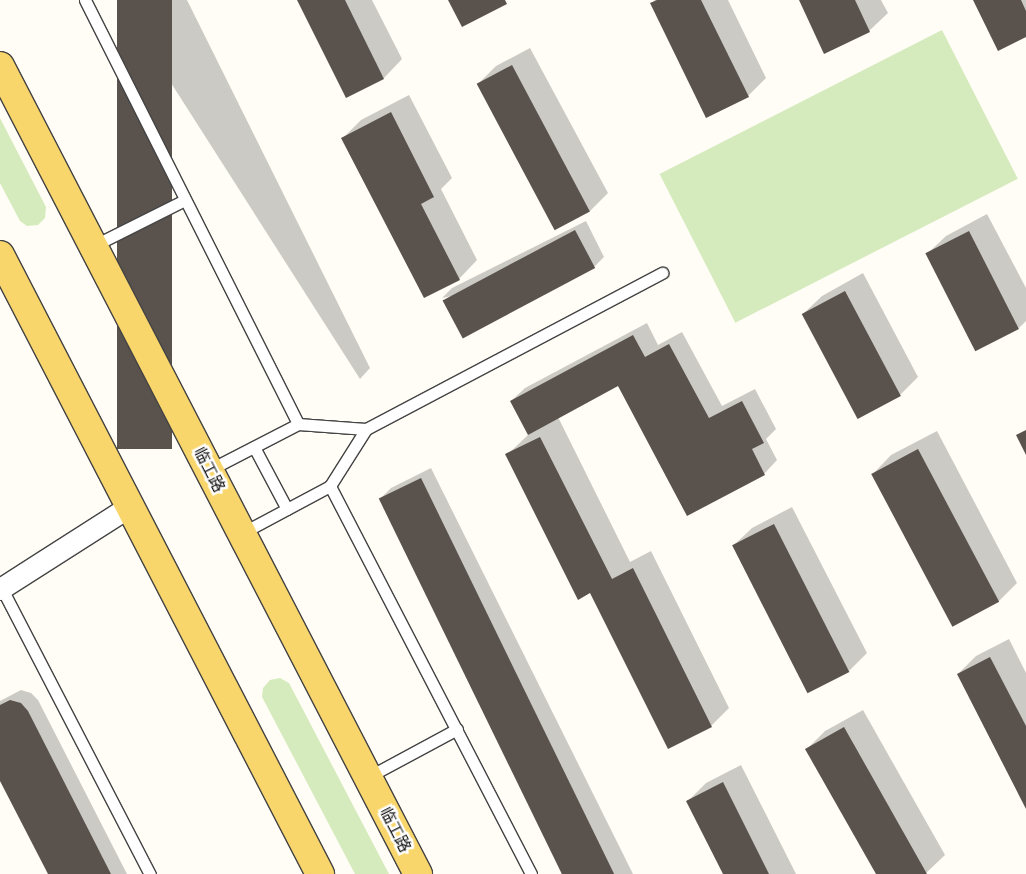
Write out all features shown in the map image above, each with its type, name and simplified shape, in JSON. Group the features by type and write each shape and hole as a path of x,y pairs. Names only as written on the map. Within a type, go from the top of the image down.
{"main road":[{"name":"临工路","path":"0,66 418,874"},
{"path":"0,255 320,874"}],"street":[{"path":"0,587 130,506"}],"lane":[{"path":"85,0 298,424"},
{"path":"93,246 185,200"},
{"path":"242,534 330,486 366,429 662,274"},
{"path":"209,470 298,424 366,429"},
{"path":"254,447 287,509"},
{"path":"330,486 531,874"},
{"path":"0,587 150,874"},
{"path":"368,777 457,729"}],"green space":[{"path":"942,30 1018,179 735,323 660,174"},
{"path":"0,118 46,207 45,218 38,225 27,226 20,221 0,183"},
{"path":"280,678 289,683 389,874 355,874 262,697 263,688 270,680"}],"building":[{"path":"117,0 172,0 172,449 117,449"},
{"path":"297,0 345,0 384,79 346,98"},
{"path":"448,0 505,0 507,4 462,27"},
{"path":"657,0 701,0 749,97 706,118 650,3"},
{"path":"799,0 855,0 870,32 824,54"},
{"path":"973,0 1021,0 1026,11 1026,37 998,51"},
{"path":"512,65 590,212 555,230 477,84"},
{"path":"391,112 434,197 421,204 460,280 424,298 341,138"},
{"path":"575,230 595,268 463,338 443,300"},
{"path":"969,231 1019,329 975,351 925,253"},
{"path":"845,291 901,396 858,419 802,314"},
{"path":"633,335 645,357 669,344 709,418 742,401 764,443 752,449 765,475 687,516 618,386 528,435 510,401"},
{"path":"1026,430 1026,455 1016,435"},
{"path":"540,437 612,579 633,568 712,727 668,749 590,593 578,600 505,454"},
{"path":"918,449 999,602 952,627 871,474"},
{"path":"421,478 614,874 562,874 379,499"},
{"path":"774,524 849,672 807,693 732,545"},
{"path":"990,657 1026,726 1026,809 957,674"},
{"path":"10,700 21,703 28,711 111,874 48,874 0,781 0,705"},
{"path":"844,727 927,874 876,874 805,749"},
{"path":"723,782 769,874 723,874 686,801"}]}
